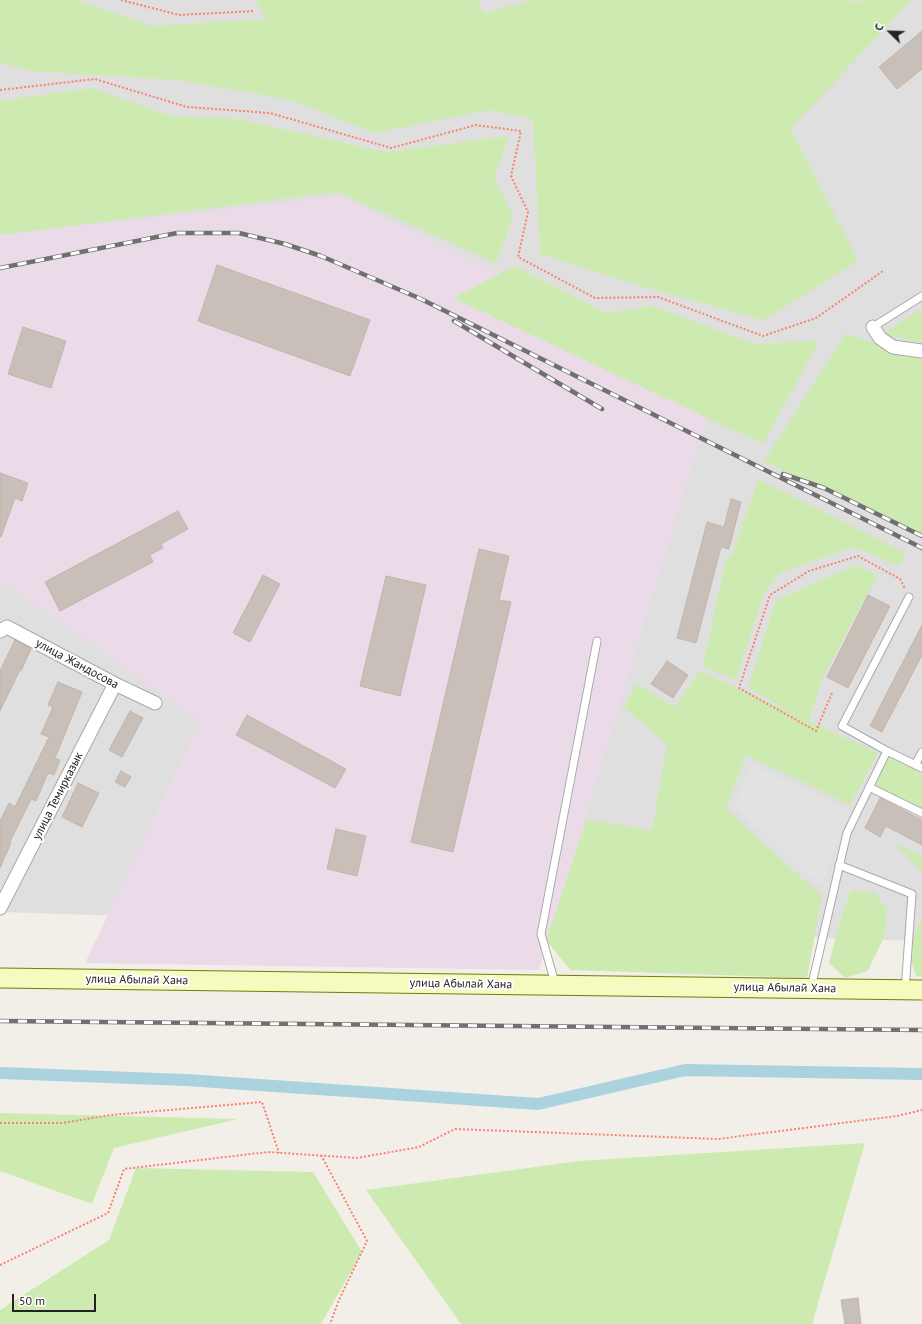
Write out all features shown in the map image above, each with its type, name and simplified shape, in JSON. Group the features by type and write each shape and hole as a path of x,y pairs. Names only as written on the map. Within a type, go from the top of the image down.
{"main road":[{"name":"улица Абылай Хана","path":"0,978 914,990"}],"street":[{"path":"873,327 880,338 894,347 922,351"},
{"name":"улица Жандосова","path":"0,631 7,627 115,684 155,703"},
{"name":"улица Темирказык","path":"0,908 115,684"}],"lane":[{"path":"873,327 922,296"},
{"path":"909,598 842,726 887,751 922,768"},
{"path":"556,985 541,934 597,641"},
{"path":"811,989 847,833 887,751"},
{"path":"915,765 922,752"},
{"path":"870,787 922,813"},
{"path":"839,865 912,894 914,990"}],"path":[{"path":"122,0 179,15 254,11"},
{"path":"0,90 95,79 187,107 270,113 391,148 476,125 520,131 511,176 528,212 518,256 595,298 658,297 763,336 816,318 883,271"},
{"path":"832,693 816,731 739,688 770,595 809,571 858,556 900,579 909,598"},
{"path":"0,1123 62,1123 111,1115 262,1102 279,1153"},
{"path":"0,1265 108,1213 124,1169 268,1152 357,1158 419,1147 455,1129 718,1139 897,1116 922,1110"},
{"path":"321,1156 367,1241 339,1300 330,1324"}],"shaded area":[{"path":"0,0 922,0 922,941 0,912"},
{"path":"341,197 718,380 539,970 85,963 200,721 15,590 0,585 0,235"},
{"path":"752,764 850,812 821,886 734,807"}],"green space":[{"path":"0,0 76,0 151,26 266,19 255,0 477,0 484,13 533,0 851,0 852,3 867,0 911,0 791,129 858,261 764,320 644,287 540,254 533,119 490,110 374,133 291,100 177,80 30,71 0,62"},
{"path":"93,88 170,116 237,119 386,152 509,136 494,177 513,216 496,263 337,192 0,235 0,101"},
{"path":"515,266 606,313 653,306 754,344 819,341 763,444 453,298"},
{"path":"922,308 922,343 883,334"},
{"path":"846,333 922,360 922,535 764,461"},
{"path":"758,479 905,553 900,566 854,547 781,572 764,593 736,680 703,667 726,558 732,555"},
{"path":"856,565 878,575 823,677 809,721 878,753 850,805 746,755 726,809 822,896 807,978 570,970 546,940 587,820 652,830 667,745 624,707 637,684 675,707 700,671 800,717 748,688 776,600"},
{"path":"889,757 922,773 922,809 874,785"},
{"path":"894,843 922,856 922,873"},
{"path":"851,890 874,892 887,909 884,937 868,971 845,978 829,963 837,931"},
{"path":"922,919 922,977 916,976 907,950"},
{"path":"0,1113 238,1119 114,1148 92,1204 0,1171"},
{"path":"865,1143 812,1324 461,1324 366,1190 579,1161"},
{"path":"136,1168 313,1172 362,1252 321,1324 0,1324 0,1310 109,1240"}],"building":[{"path":"922,31 922,69 897,89 879,67"},
{"path":"217,265 370,320 350,376 198,321"},
{"path":"23,327 66,341 51,388 8,374"},
{"path":"0,473 28,483 22,501 15,498 1,537 0,537"},
{"path":"731,499 741,502 729,549 721,547 696,643 677,638 707,522 724,527"},
{"path":"178,511 188,529 161,544 163,548 150,555 153,562 60,611 45,582"},
{"path":"479,549 509,556 499,600 511,602 453,852 411,842"},
{"path":"263,575 280,584 250,642 233,633"},
{"path":"386,576 426,585 400,696 360,686"},
{"path":"868,595 890,606 848,688 827,677"},
{"path":"922,625 922,655 882,732 870,726"},
{"path":"15,640 31,649 0,711 0,671"},
{"path":"667,661 688,675 673,698 651,684"},
{"path":"58,682 82,692 55,758 60,760 54,775 48,773 36,801 31,799 10,842 11,843 0,868 0,821 9,803 15,807 49,737 41,734 53,707 48,705"},
{"path":"130,711 143,718 122,757 109,750"},
{"path":"247,715 346,769 335,788 236,735"},
{"path":"121,771 131,777 125,787 115,782"},
{"path":"78,783 99,793 82,827 62,817"},
{"path":"880,798 922,820 922,845 886,826 880,837 865,828"},
{"path":"336,829 366,836 357,876 327,869"},
{"path":"858,1298 861,1324 845,1324 841,1300"}],"waterway":[{"path":"0,1073 186,1080 538,1104 685,1070 922,1074"}],"railway":[{"path":"0,268 177,233 239,233 285,244 321,256 421,299 922,548"},
{"path":"454,321 602,409"},
{"path":"783,474 824,488 922,536"},
{"path":"0,1021 922,1030"}]}
